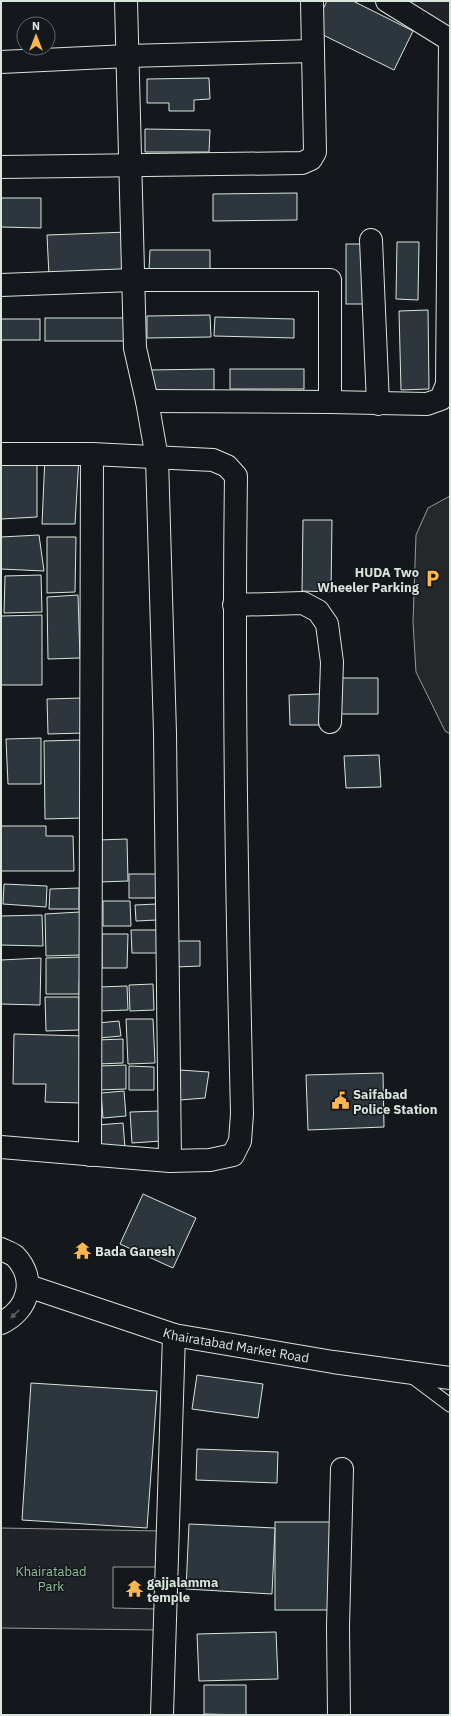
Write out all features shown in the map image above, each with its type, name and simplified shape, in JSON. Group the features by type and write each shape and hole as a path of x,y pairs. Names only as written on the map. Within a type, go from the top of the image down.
{"street":[{"path":"126,1 135,348 147,401 157,458 165,733 170,1161"},
{"path":"1,167 302,163 311,159 315,152 312,1"},
{"path":"147,401 427,404 442,399 447,384 450,40 387,1"},
{"path":"1,62 128,56 312,51"},
{"path":"371,240 378,404"},
{"path":"1,285 133,280 330,280 330,402"},
{"path":"1,454 92,454 213,460 227,466 236,476 234,605 237,939 242,1114 240,1141 233,1154 210,1160 170,1161 1,1147"},
{"path":"90,1155 92,454"},
{"path":"234,605 303,603 318,611 327,624 332,662 330,722"},
{"path":"1,1248 14,1255 25,1269 28,1286 26,1298 20,1309 12,1318 1,1323"},
{"name":"Khairatabad Market Road","path":"28,1286 174,1336 333,1362 450,1378"},
{"path":"162,1715 174,1336"},
{"path":"339,1715 338,1627 342,1469"}],"lane":[{"path":"407,1372 450,1405"}],"green space":[{"path":"382,1 450,1 450,40"},
{"name":"Khairatabad Park","path":"1,1528 160,1531 160,1567 113,1567 113,1608 159,1609 157,1630 1,1628"}],"shaded area":[{"name":"HUDA Two Wheeler Parking","path":"450,496 450,734 445,731 416,672 413,622 416,535 428,508"}],"building":[{"path":"327,1 353,1 413,31 394,70 313,30"},
{"path":"209,78 210,99 194,100 194,111 169,111 169,103 147,103 147,79"},
{"path":"145,129 210,130 209,152 145,152"},
{"path":"297,193 297,220 213,221 213,194"},
{"path":"1,198 41,198 41,228 1,227"},
{"path":"128,232 129,273 49,276 47,235"},
{"path":"397,242 419,242 418,300 396,299"},
{"path":"346,244 370,244 370,304 346,304"},
{"path":"150,250 210,250 210,271 149,270"},
{"path":"428,310 429,389 401,390 399,311"},
{"path":"210,315 211,337 147,338 147,316"},
{"path":"215,317 294,319 294,338 214,336"},
{"path":"45,318 130,318 130,341 45,341"},
{"path":"1,319 40,319 40,340 1,340"},
{"path":"214,369 214,390 149,392 148,370"},
{"path":"230,369 304,369 304,389 230,389"},
{"path":"45,456 79,457 75,524 42,524"},
{"path":"37,459 37,517 1,519 1,461"},
{"path":"303,520 332,520 331,592 302,591"},
{"path":"39,535 44,571 1,569 1,537"},
{"path":"47,537 76,537 75,592 47,593"},
{"path":"41,575 42,612 4,613 5,576"},
{"path":"78,595 80,658 48,659 47,597"},
{"path":"42,615 42,685 1,685 1,616"},
{"path":"341,678 378,678 378,714 340,714"},
{"path":"320,694 321,725 290,725 289,695"},
{"path":"82,698 83,733 48,734 47,699"},
{"path":"41,738 41,784 8,784 6,739"},
{"path":"81,740 82,818 45,819 44,741"},
{"path":"379,755 381,787 346,788 344,756"},
{"path":"1,826 46,826 46,836 73,836 74,871 1,871"},
{"path":"127,839 128,881 99,882 98,840"},
{"path":"129,874 158,874 158,898 129,898"},
{"path":"4,884 47,886 46,907 3,904"},
{"path":"79,888 79,909 49,909 50,889"},
{"path":"103,901 130,901 131,926 103,926"},
{"path":"157,904 157,920 136,921 135,905"},
{"path":"80,912 80,955 46,956 45,914"},
{"path":"42,915 43,946 1,945 1,916"},
{"path":"131,930 160,930 160,953 132,953"},
{"path":"102,934 128,934 127,968 102,968"},
{"path":"175,941 200,941 200,966 176,967"},
{"path":"80,957 79,994 46,994 46,958"},
{"path":"41,958 40,1005 1,1004 1,960"},
{"path":"153,984 154,1010 130,1011 129,985"},
{"path":"127,986 128,1010 100,1011 99,987"},
{"path":"45,997 79,997 79,1030 46,1031"},
{"path":"126,1019 153,1019 155,1063 128,1064"},
{"path":"119,1021 121,1036 99,1038 98,1023"},
{"path":"14,1034 84,1036 82,1103 45,1102 46,1084 13,1084"},
{"path":"123,1039 123,1063 98,1064 97,1040"},
{"path":"126,1065 126,1089 99,1090 99,1066"},
{"path":"129,1066 154,1067 154,1090 129,1090"},
{"path":"180,1070 209,1072 205,1098 180,1100"},
{"path":"383,1073 384,1127 308,1130 306,1075"},
{"path":"124,1091 126,1116 103,1118 101,1093"},
{"path":"159,1111 161,1141 132,1143 130,1112"},
{"path":"123,1123 125,1148 99,1151 97,1125"},
{"path":"143,1194 196,1218 173,1268 120,1244"},
{"path":"197,1375 263,1384 258,1418 192,1409"},
{"path":"31,1383 157,1391 147,1528 22,1520"},
{"path":"197,1449 278,1452 277,1483 196,1480"},
{"path":"275,1522 334,1522 334,1610 275,1610"},
{"path":"189,1524 275,1528 272,1594 186,1589"},
{"path":"276,1632 278,1679 199,1681 197,1634"},
{"path":"204,1685 246,1685 246,1715 204,1714"}],"place":[{"name":"HUDA Two Wheeler Parking","path":"432,579"},
{"name":"Saifabad Police Station","path":"340,1101"},
{"name":"Bada Ganesh","path":"82,1251"},
{"name":"gajjalamma temple","path":"134,1589"}]}
